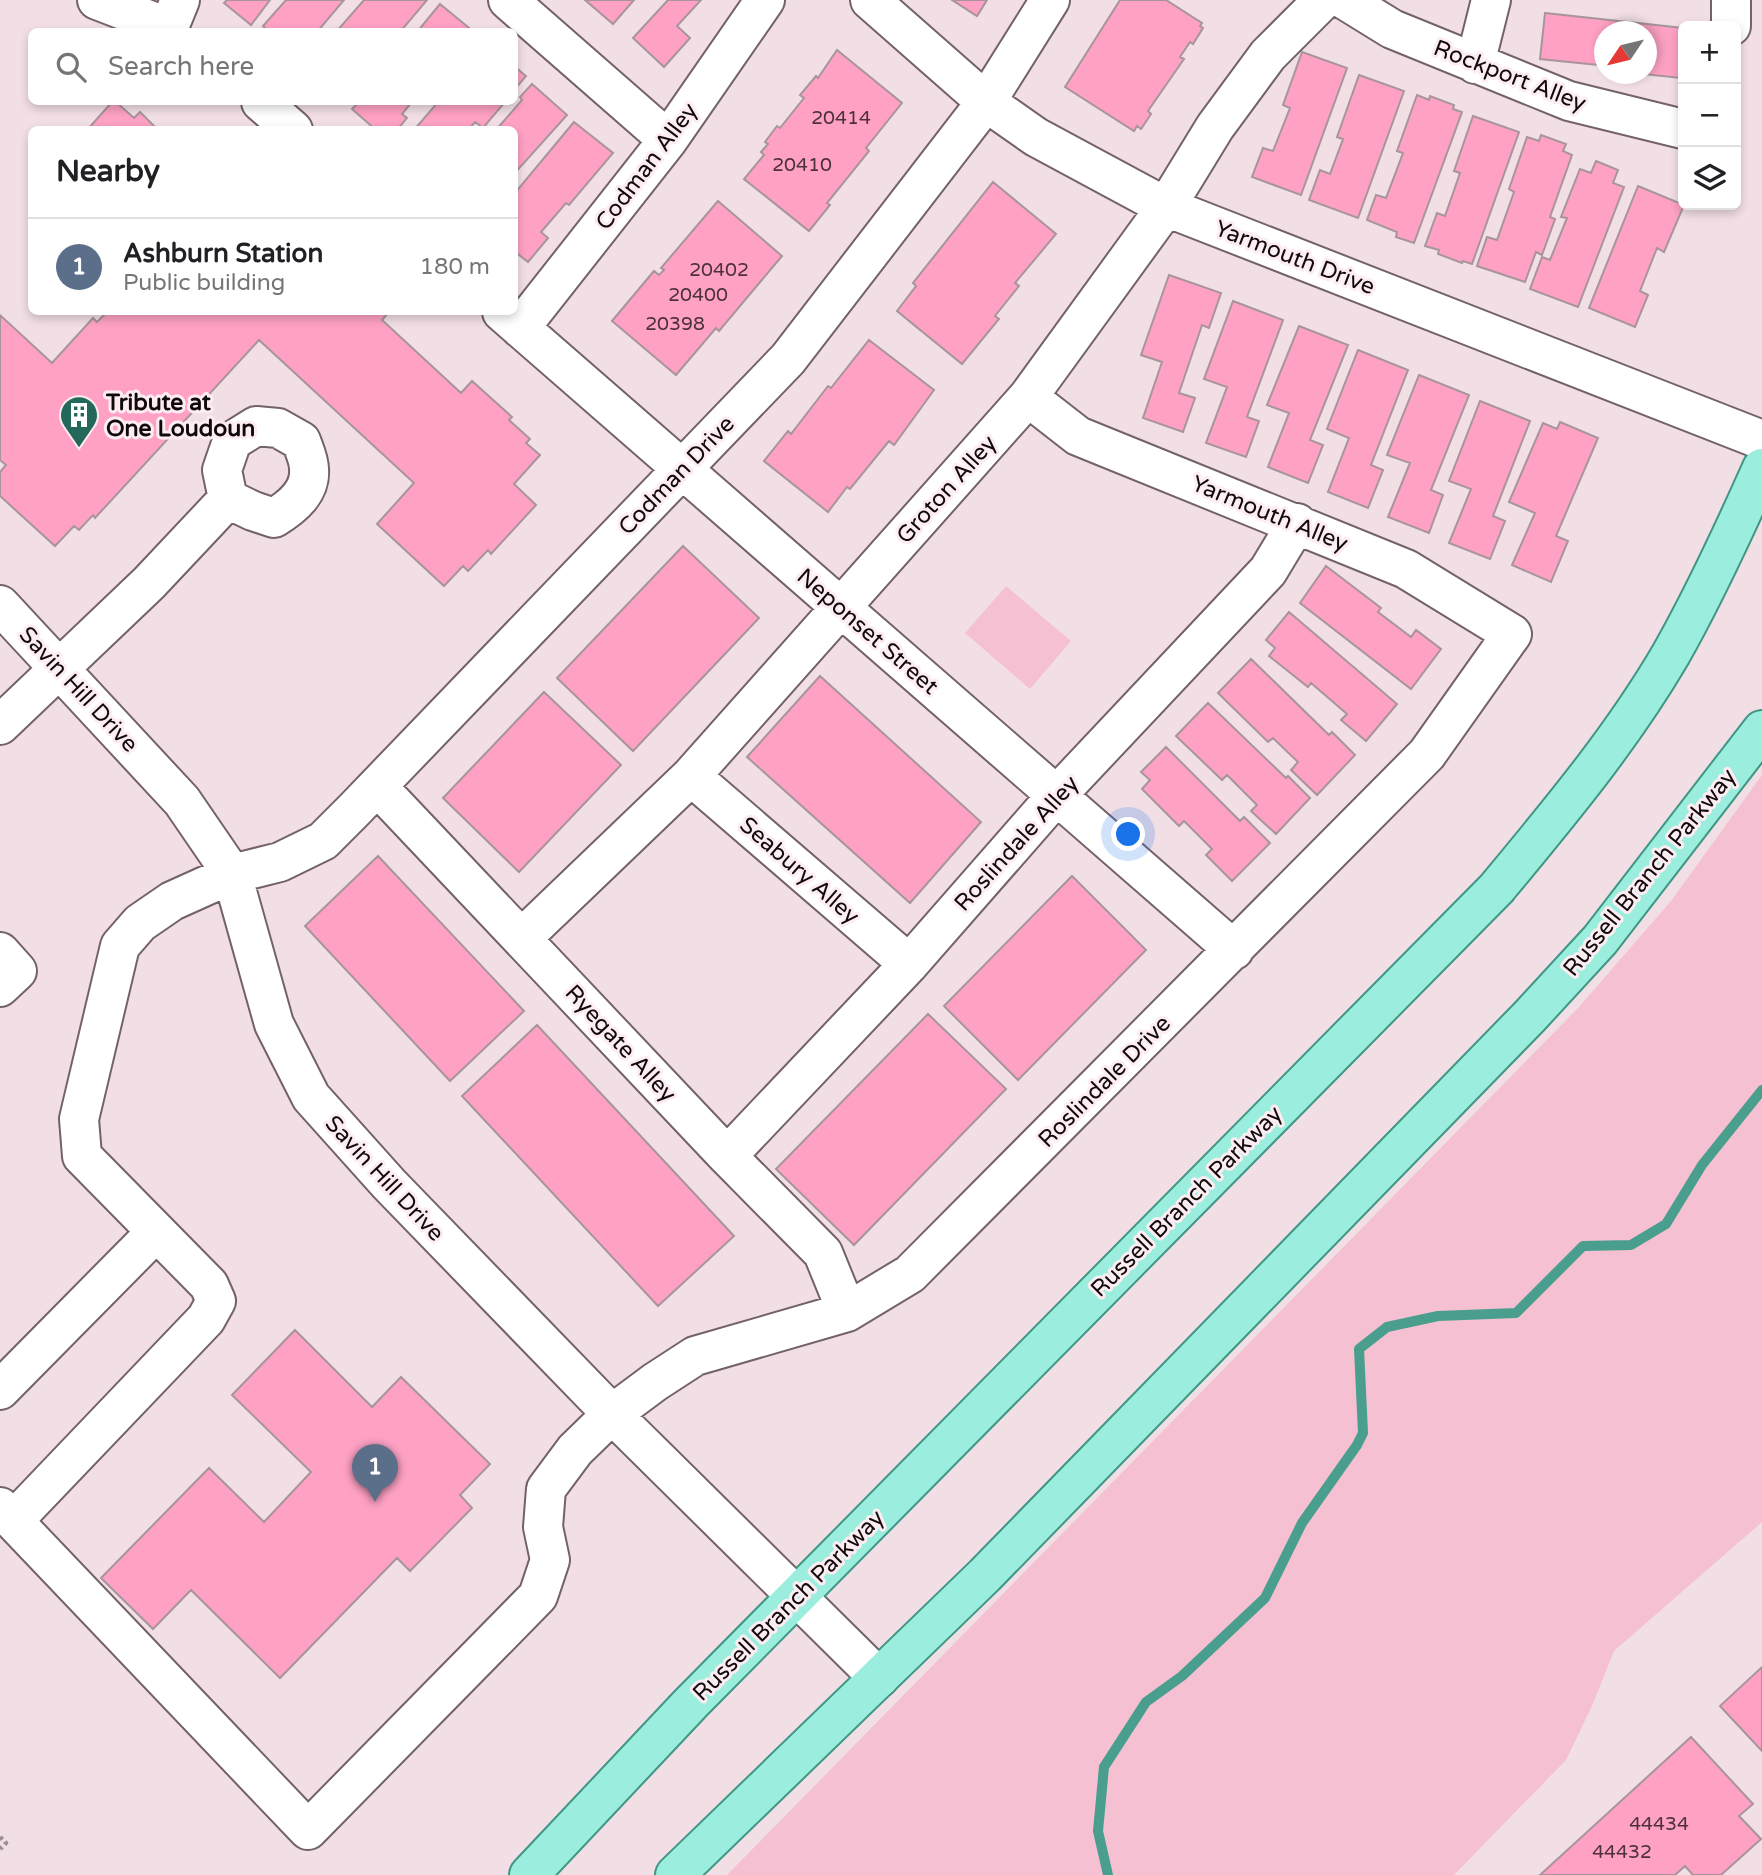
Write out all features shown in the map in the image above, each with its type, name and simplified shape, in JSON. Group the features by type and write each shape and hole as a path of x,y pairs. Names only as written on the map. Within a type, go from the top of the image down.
{"main road":[{"name":"Russell Branch Parkway","path":"529,1875 691,1703 1497,888 1618,736 1663,666 1726,547 1762,468"},
{"name":"Russell Branch Parkway","path":"675,1875 985,1575 1530,1016 1600,940 1762,730"}],"street":[{"path":"97,0 149,20 160,28"},
{"path":"168,28 180,0"},
{"path":"508,0 668,140"},
{"name":"Codman Alley","path":"518,312 668,140 765,0"},
{"name":"Yarmouth Drive","path":"870,0 986,102 1036,137 1166,207 1762,440"},
{"name":"Codman Drive","path":"6,1514 206,1319 216,1301 209,1285 82,1156 79,1119 120,946 141,923 173,901 232,874 280,862 323,841 788,359 986,102 1050,0"},
{"name":"Groton Alley","path":"522,938 691,776 1028,397 1166,207 1215,127 1268,55 1323,0"},
{"name":"Rockport Alley","path":"1345,0 1392,29 1569,101 1678,128"},
{"path":"1475,64 1491,0"},
{"path":"1731,0 1731,21"},
{"path":"264,105 288,126"},
{"name":"Neponset Street","path":"511,320 1234,950"},
{"name":"Yarmouth Alley","path":"1028,397 1077,436 1406,569 1512,634"},
{"path":"256,426 278,428 301,441 309,469 305,488 294,506 274,518 253,512 228,499 222,470 232,441 256,426"},
{"path":"0,725 149,583 228,499"},
{"name":"Roslindale Alley","path":"727,1156 909,964 1057,795 1268,571 1297,523"},
{"name":"Savin Hill Drive","path":"0,605 183,801 232,874 274,1024 311,1097 389,1184 612,1414 879,1678"},
{"name":"Roslindale Drive","path":"6,1514 308,1830 538,1596 550,1560 543,1527 546,1489 575,1450 612,1414 695,1356 846,1312 910,1274 1427,754 1512,634"},
{"name":"Seabury Alley","path":"691,776 909,964"},
{"name":"Ryegate Alley","path":"377,786 727,1156 823,1253 846,1312"},
{"path":"0,952 17,971 0,987"},
{"path":"0,1390 156,1232"}],"path":[{"path":"0,1837 6,1843 0,1849"}],"shaded area":[{"path":"1006,586 1071,641 1030,689 965,633"},
{"path":"1762,775 1762,1522 1614,1651 1566,1760 1454,1875 727,1875 1579,1007 1671,901"}],"building":[{"path":"227,0 270,0 251,25 224,3"},
{"path":"286,0 344,0 320,28 263,26"},
{"path":"364,0 427,0 403,28 340,28"},
{"path":"585,0 634,0 613,24"},
{"path":"668,0 701,0 677,26 690,38 664,67 633,38"},
{"path":"952,0 987,0 977,16"},
{"path":"1120,0 1166,0 1202,23 1200,26 1203,28 1193,44 1190,42 1180,57 1184,59 1148,111 1151,114 1141,129 1137,126 1134,131 1065,87"},
{"path":"440,4 469,28 420,28"},
{"path":"1545,13 1619,21 1594,21 1594,65 1540,59"},
{"path":"1657,25 1678,27 1678,78 1657,75"},
{"path":"837,50 902,103 866,148 869,151 827,203 830,205 809,231 744,179 764,155 761,152 768,144 765,142 804,98 800,95 816,76 818,78"},
{"path":"1302,52 1347,68 1301,195 1252,177 1263,148 1273,151 1290,108 1283,105"},
{"path":"518,69 526,76 518,85"},
{"path":"1359,75 1404,91 1358,218 1309,200 1320,170 1330,174 1343,139 1337,137"},
{"path":"532,84 567,115 518,170 518,126 499,126 522,100 520,97"},
{"path":"1417,95 1429,100 1430,96 1454,105 1453,109 1462,112 1414,243 1396,237 1397,232 1367,220 1376,195 1386,198 1403,153 1397,151"},
{"path":"109,105 119,105 134,118 140,112 154,126 91,126"},
{"path":"356,105 410,105 402,114 407,118 400,126 371,126 352,109"},
{"path":"435,105 502,105 485,126 475,122 472,126 417,126"},
{"path":"1473,116 1519,132 1472,264 1438,254 1439,250 1425,246 1437,213 1445,216 1460,173 1454,171"},
{"path":"574,122 613,153 569,205 566,203 541,232 548,238 528,262 518,254 518,189"},
{"path":"1541,135 1566,144 1563,151 1572,155 1550,217 1555,219 1542,255 1536,252 1525,282 1477,266 1487,237 1497,240 1514,192 1509,189 1527,137 1539,141"},
{"path":"1596,161 1618,170 1613,183 1624,187 1578,307 1530,289 1542,257 1550,260 1567,218 1561,217 1580,169 1591,173"},
{"path":"993,182 1056,234 1015,283 1019,286 995,316 999,319 962,364 897,311 916,286 913,283"},
{"path":"1638,186 1678,203 1678,210 1682,210 1664,252 1657,248 1640,291 1648,295 1635,327 1589,308"},
{"path":"718,201 782,256 719,331 716,328 676,375 612,321 654,271 659,275 664,270 661,268"},
{"path":"1169,275 1221,293 1209,328 1202,325 1179,393 1195,398 1183,432 1143,418 1162,362 1141,355"},
{"path":"1233,301 1283,320 1247,417 1259,421 1246,457 1206,443 1227,387 1204,379"},
{"name":"Tribute at One Loudoun","path":"0,315 52,363 93,318 97,322 104,315 386,315 382,320 461,393 472,381 512,417 509,420 530,439 526,443 540,455 514,484 536,505 491,554 488,550 468,571 463,566 444,586 377,524 414,483 259,340 95,518 93,515 79,530 74,526 55,546 0,496 0,472 6,465 0,460"},
{"path":"1299,326 1348,345 1310,440 1323,445 1308,483 1268,467 1289,413 1267,405"},
{"path":"869,340 934,390 894,445 889,441 828,512 764,461 788,431 791,434 828,386 831,388"},
{"path":"1358,350 1408,370 1371,465 1383,470 1368,508 1328,492 1349,438 1327,429"},
{"path":"1419,375 1469,395 1431,490 1443,495 1429,533 1388,517 1410,463 1387,455"},
{"path":"1480,401 1530,421 1493,516 1505,521 1490,559 1449,543 1471,489 1449,481"},
{"path":"1560,422 1598,438 1556,536 1568,541 1551,582 1512,565 1535,513 1509,502 1543,423 1557,429"},
{"path":"683,546 759,618 633,751 557,678"},
{"path":"1326,566 1381,608 1378,612 1411,637 1416,630 1441,649 1411,689 1300,603"},
{"path":"1289,612 1397,704 1366,741 1341,720 1347,714 1311,683 1308,687 1269,656 1275,648 1266,640"},
{"path":"1251,659 1329,735 1332,732 1355,755 1317,795 1291,770 1298,762 1273,738 1268,742 1218,693"},
{"path":"820,676 981,822 910,903 747,757"},
{"path":"544,692 621,765 519,872 443,798"},
{"path":"1208,703 1310,798 1276,834 1251,811 1257,805 1227,775 1222,780 1176,736"},
{"path":"1166,747 1240,821 1244,817 1270,843 1232,881 1206,855 1212,849 1184,821 1179,826 1142,789 1150,780 1141,772"},
{"path":"378,856 524,1011 450,1081 305,926"},
{"path":"1072,876 1146,950 1018,1080 944,1006"},
{"path":"928,1014 1006,1089 854,1245 776,1169"},
{"path":"537,1025 734,1236 658,1306 462,1096"},
{"path":"295,1330 372,1407 401,1377 490,1464 460,1495 472,1508 410,1571 397,1558 280,1678 191,1590 153,1629 101,1578 209,1468 264,1522 311,1472 232,1395"},
{"path":"1762,1667 1762,1751 1720,1706"},
{"path":"1691,1737 1753,1804 1739,1816 1761,1839 1721,1875 1693,1875 1685,1866 1675,1875 1540,1875"}],"waterway":[{"path":"1108,1875 1098,1831 1104,1767 1146,1702 1182,1676 1265,1598 1302,1523 1363,1433 1359,1349 1387,1327 1438,1316 1516,1313 1583,1246 1631,1245 1666,1224 1702,1165 1762,1090"}],"place":[{"name":"Tribute at One Loudoun","path":"79,449"},
{"name":"Ashburn Station","path":"375,1502"}]}
